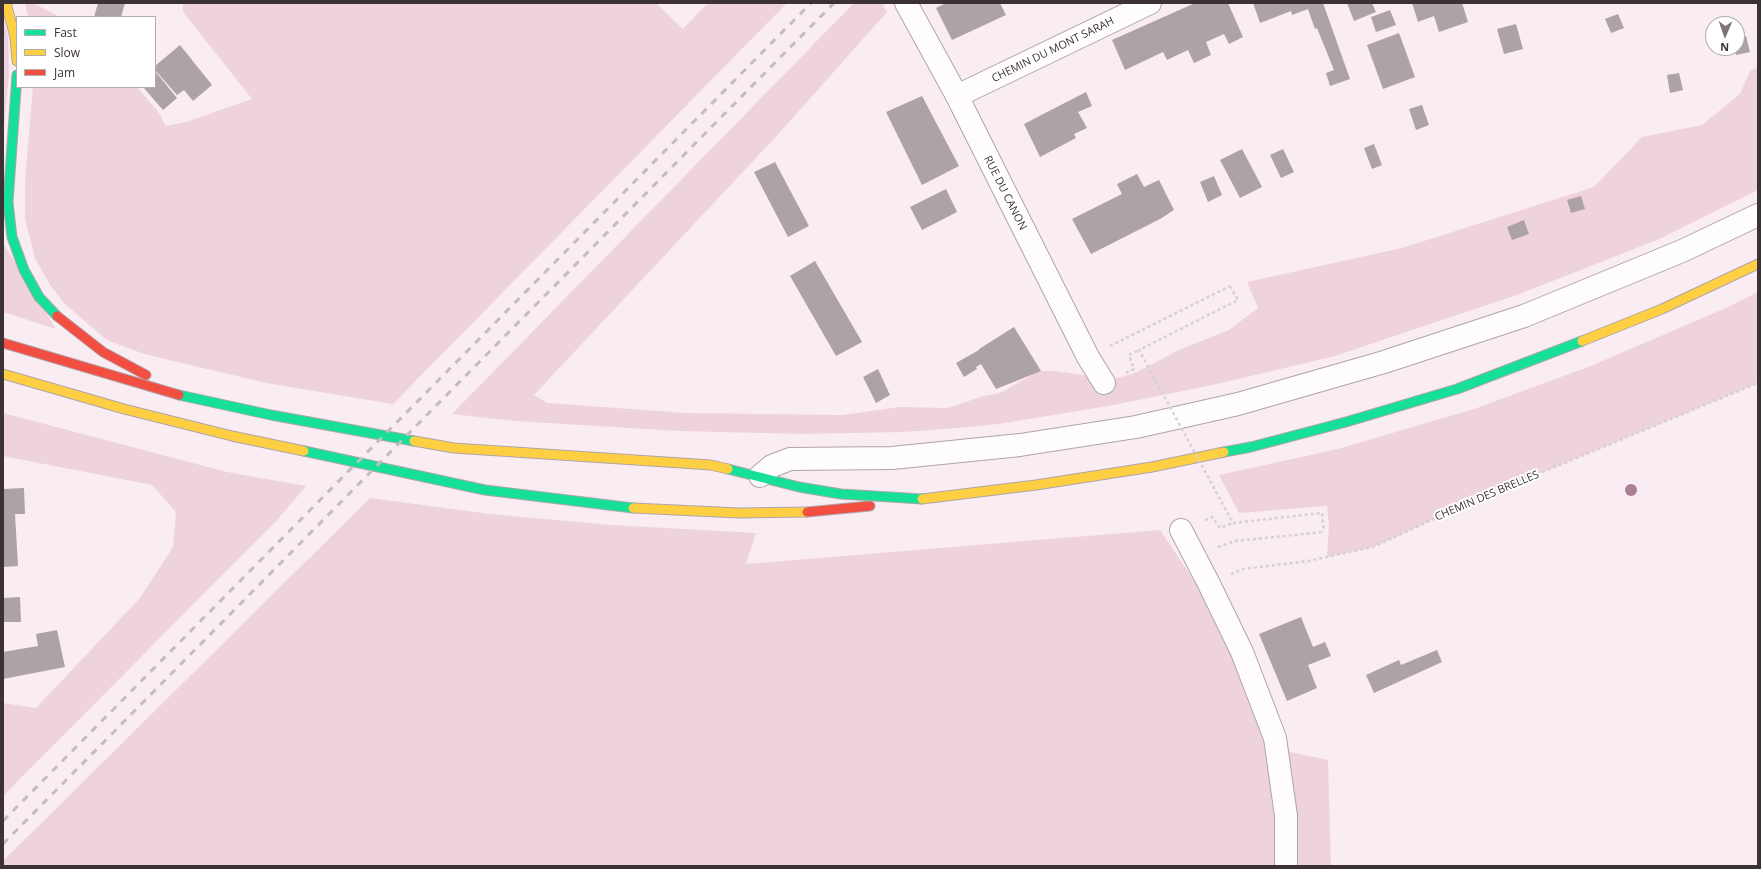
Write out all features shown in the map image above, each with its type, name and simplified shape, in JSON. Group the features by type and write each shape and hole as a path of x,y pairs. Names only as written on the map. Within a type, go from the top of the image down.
{"main road":[{"path":"6,3 15,37 16,49"},
{"path":"16,88 8,202 12,237 24,270 40,297 62,322 103,352 138,370 176,394"},
{"path":"3,374 124,409 232,436 485,490 549,500 616,507 740,513 804,512 845,509 922,498 1036,485 1152,467 1251,447 1346,422 1457,389 1564,349 1662,309 1758,264"},
{"path":"3,343 176,394 363,433 454,448 711,465 799,486 841,494 922,498"}],"street":[{"name":"RUE DU CANON","path":"906,3 957,96 1088,357 1104,383"},
{"name":"CHEMIN DU MONT SARAH","path":"957,96 1150,3"},
{"path":"760,476 772,466 790,459 892,458 1020,445 1136,427 1238,404 1384,362 1524,316 1682,251 1758,215"},
{"path":"1190,526 1194,556 1242,652 1275,738 1286,816 1286,866"}],"path":[{"path":"1088,357 1230,286 1238,300 1139,350 1233,523"},
{"name":"CHEMIN DES BRELLES","path":"1209,584 1243,569 1308,561 1373,546 1480,498 1758,383"},
{"path":"1190,526 1212,517 1220,528 1233,523 1322,513 1324,532 1235,541 1194,556"}],"shaded area":[{"path":"25,3 33,3 58,16 28,16"},
{"path":"183,3 656,3 683,29 708,3 787,3 393,404 266,383 144,354 107,340 65,304 50,285 35,258 25,219 25,180 33,88 138,88 159,113 166,126 186,122 252,99 183,12"},
{"path":"854,3 882,3 887,12 783,129 534,395 547,403 686,413 842,415 900,407 948,408 983,396 1000,393 1039,371 1054,371 1114,379 1135,373 1179,350 1229,330 1258,308 1247,282 1402,248 1594,187 1642,137 1702,125 1740,94 1750,71 1758,67 1758,190 1657,240 1517,295 1335,356 1217,384 1114,405 998,424 970,427 903,432 803,434 679,431 515,421 452,414"},
{"path":"3,17 8,36 9,75 3,137"},
{"path":"3,243 56,329 3,312"},
{"path":"1758,292 1758,383 1480,498 1373,547 1327,557 1329,526 1327,506 1239,513 1219,475 1338,449 1477,408 1593,365 1728,307"},
{"path":"3,413 227,472 306,486 278,519 3,796 3,703 36,708 140,598 173,547 176,512 152,485 3,456"},
{"path":"370,498 490,514 611,525 756,533 746,564 1160,530 1242,652 1276,749 1328,760 1331,866 3,866 3,861"}],"building":[{"path":"98,3 125,3 121,16 94,16"},
{"path":"946,3 1000,3 1006,15 952,40 936,8"},
{"path":"1195,3 1228,3 1243,37 1229,44 1224,34 1206,42 1211,55 1194,63 1188,50 1167,60 1163,52 1125,70 1112,40"},
{"path":"1253,3 1323,3 1350,79 1330,86 1326,73 1334,70 1317,28 1315,29 1308,9 1292,15 1291,11 1260,23"},
{"path":"1347,3 1372,3 1376,12 1354,21"},
{"path":"1412,3 1462,3 1468,22 1439,32 1434,16 1418,22"},
{"path":"1390,10 1396,25 1376,32 1371,17"},
{"path":"1618,14 1624,28 1611,33 1605,19"},
{"path":"1516,24 1523,49 1504,54 1497,29"},
{"path":"1399,33 1415,77 1383,89 1367,45"},
{"path":"1745,36 1750,52 1745,53"},
{"path":"180,45 212,85 193,101 184,90 177,95 156,71 156,65"},
{"path":"156,72 177,98 163,110 144,88 156,88"},
{"path":"1679,73 1683,90 1670,93 1667,75"},
{"path":"1086,92 1092,106 1078,112 1087,128 1074,134 1076,138 1040,157 1024,124"},
{"path":"922,96 959,166 922,185 886,112"},
{"path":"1422,105 1429,125 1416,130 1409,109"},
{"path":"1374,144 1382,165 1372,169 1364,148"},
{"path":"1242,149 1262,187 1240,198 1220,160"},
{"path":"1283,149 1294,172 1281,178 1270,155"},
{"path":"775,162 809,226 788,237 754,172"},
{"path":"1137,174 1144,187 1159,180 1174,210 1160,219 1091,254 1072,219 1122,194 1117,184"},
{"path":"1214,176 1222,195 1208,202 1200,182"},
{"path":"946,189 957,212 922,230 910,207"},
{"path":"1581,196 1585,209 1571,213 1567,200"},
{"path":"1524,220 1529,234 1512,240 1507,227"},
{"path":"815,261 862,342 836,356 790,276"},
{"path":"1014,327 1041,371 996,389 981,364 976,367 977,369 964,377 956,363"},
{"path":"878,369 890,395 876,403 863,377"},
{"path":"24,488 25,514 15,514 18,566 3,567 3,489"},
{"path":"20,597 21,622 3,622 3,598"},
{"path":"1301,617 1313,647 1325,642 1331,656 1308,665 1317,688 1287,701 1259,634"},
{"path":"57,630 65,667 3,679 3,652 38,646 36,634"},
{"path":"1437,650 1442,662 1374,693 1366,675 1399,660 1401,665"}],"railway":[{"path":"3,821 811,3"},
{"path":"3,844 834,3"}],"traffic: fast":[{"path":"16,88 8,202 12,237 24,270 39,297 57,316"},
{"path":"1224,452 1251,447 1346,422 1457,389 1582,341"},
{"path":"179,395 271,415 414,441"},
{"path":"304,451 485,490 633,508"},
{"path":"728,469 799,487 841,494 922,499"}],"traffic: slow":[{"path":"6,3 15,37 16,49"},
{"path":"1582,341 1662,309 1758,264"},
{"path":"3,374 124,409 232,436 304,451"},
{"path":"414,441 454,448 711,465 728,469"},
{"path":"922,499 1036,485 1152,467 1224,452"},
{"path":"633,508 739,513 807,512"}],"traffic: jam":[{"path":"57,316 103,352 146,375"},
{"path":"3,343 179,395"},
{"path":"807,512 870,506"}]}
